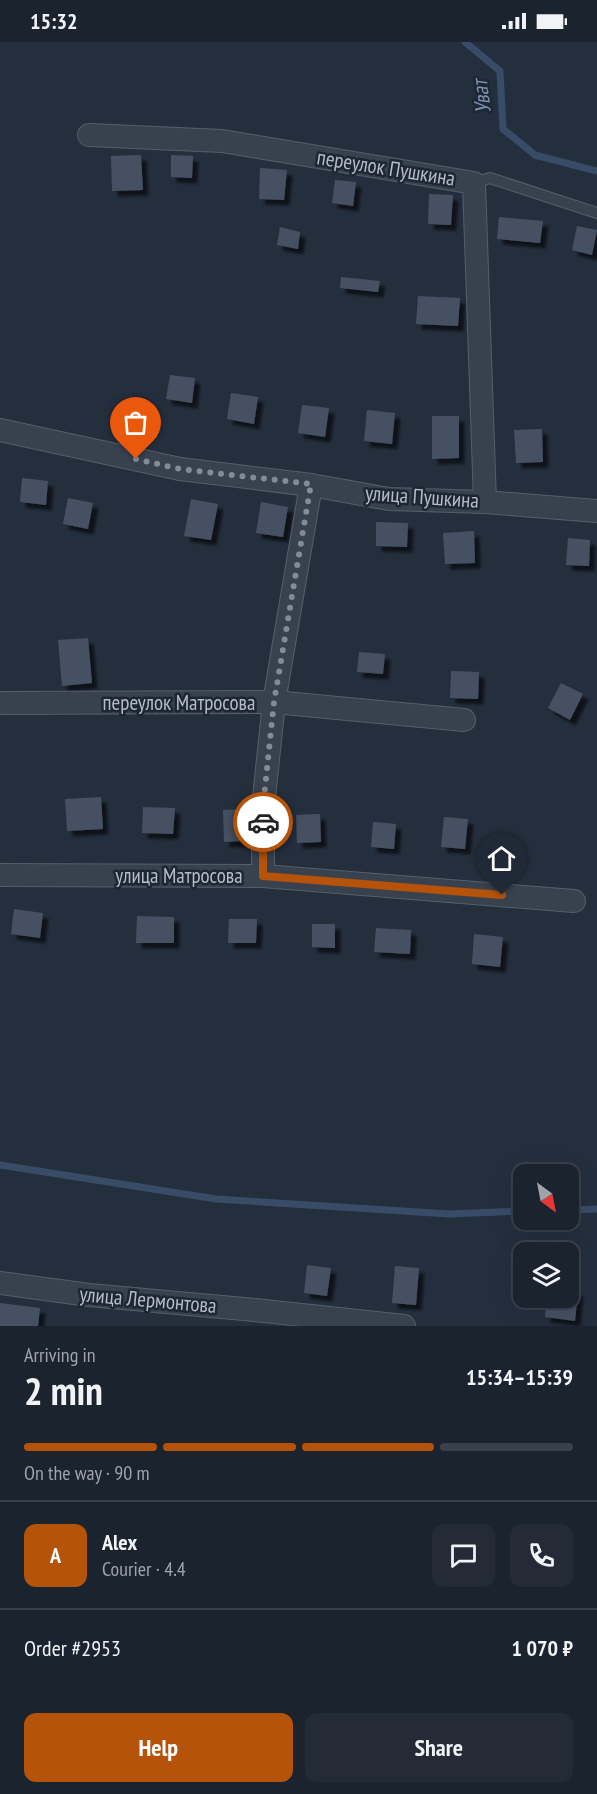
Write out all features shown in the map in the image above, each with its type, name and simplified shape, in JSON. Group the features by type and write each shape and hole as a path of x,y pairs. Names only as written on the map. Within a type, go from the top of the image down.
{"street":[{"name":"переулок Пушкина","path":"89,135 222,141 474,183 485,502"},
{"name":"улица Пушкина","path":"0,430 180,469 311,484 389,500 485,502 597,511"},
{"path":"263,876 263,807 274,702 311,484"},
{"name":"переулок Матросова","path":"0,703 274,702 464,720"},
{"name":"улица Матросова","path":"0,875 263,876 574,901"},
{"name":"улица Лермонтова","path":"0,1283 254,1318 404,1326"}],"lane":[{"path":"474,183 490,178 597,213"}],"building":[{"path":"141,155 143,190 112,191 111,156"},
{"path":"171,155 193,156 192,178 171,177"},
{"path":"260,168 287,170 284,200 259,199"},
{"path":"335,180 356,182 353,206 332,203"},
{"path":"429,194 453,195 451,225 428,224"},
{"path":"499,217 543,221 540,243 497,239"},
{"path":"577,226 597,230 592,255 572,250"},
{"path":"280,227 300,232 298,249 277,245"},
{"path":"341,277 380,281 378,292 340,288"},
{"path":"418,296 460,298 458,326 416,324"},
{"path":"170,375 195,378 192,403 166,399"},
{"path":"231,393 258,397 254,424 227,419"},
{"path":"302,405 329,408 325,437 298,433"},
{"path":"367,410 395,413 392,444 364,441"},
{"path":"432,416 459,416 459,458 432,459"},
{"path":"542,429 543,462 516,463 514,430"},
{"path":"22,478 48,481 46,505 20,502"},
{"path":"68,498 93,503 88,529 63,524"},
{"path":"191,499 218,504 211,540 184,536"},
{"path":"261,502 288,507 283,537 256,533"},
{"path":"376,522 408,523 407,547 376,546"},
{"path":"474,531 475,563 445,564 443,533"},
{"path":"568,538 590,540 589,566 566,565"},
{"path":"88,638 92,683 62,686 58,640"},
{"path":"359,652 385,654 383,674 357,672"},
{"path":"451,671 479,672 478,699 450,698"},
{"path":"561,683 583,694 570,720 548,708"},
{"path":"101,797 103,829 67,831 65,799"},
{"path":"143,807 175,808 173,834 142,833"},
{"path":"244,809 245,841 224,842 223,810"},
{"path":"320,814 321,842 297,843 296,815"},
{"path":"444,817 468,819 465,849 441,847"},
{"path":"373,822 396,824 394,849 371,847"},
{"path":"14,909 43,913 40,938 11,934"},
{"path":"137,916 174,917 174,943 136,943"},
{"path":"229,919 257,919 256,943 228,943"},
{"path":"312,924 335,924 335,948 312,947"},
{"path":"376,928 411,930 410,954 374,952"},
{"path":"474,934 503,937 500,967 472,964"},
{"path":"307,1265 331,1268 327,1296 304,1293"},
{"path":"395,1266 419,1268 416,1305 392,1303"},
{"path":"0,1303 40,1308 38,1326 0,1326"},
{"path":"546,1308 576,1308 575,1321 545,1317"}],"waterway":[{"name":"Уват","path":"465,42 500,71 503,129 535,155 597,171"},
{"path":"0,1165 216,1199 449,1214 513,1211"},
{"path":"579,1210 597,1209"}],"way so far":[{"path":"136,459 180,469 311,484 274,702 263,822"}],"route":[{"path":"263,822 263,876 502,895"}]}
